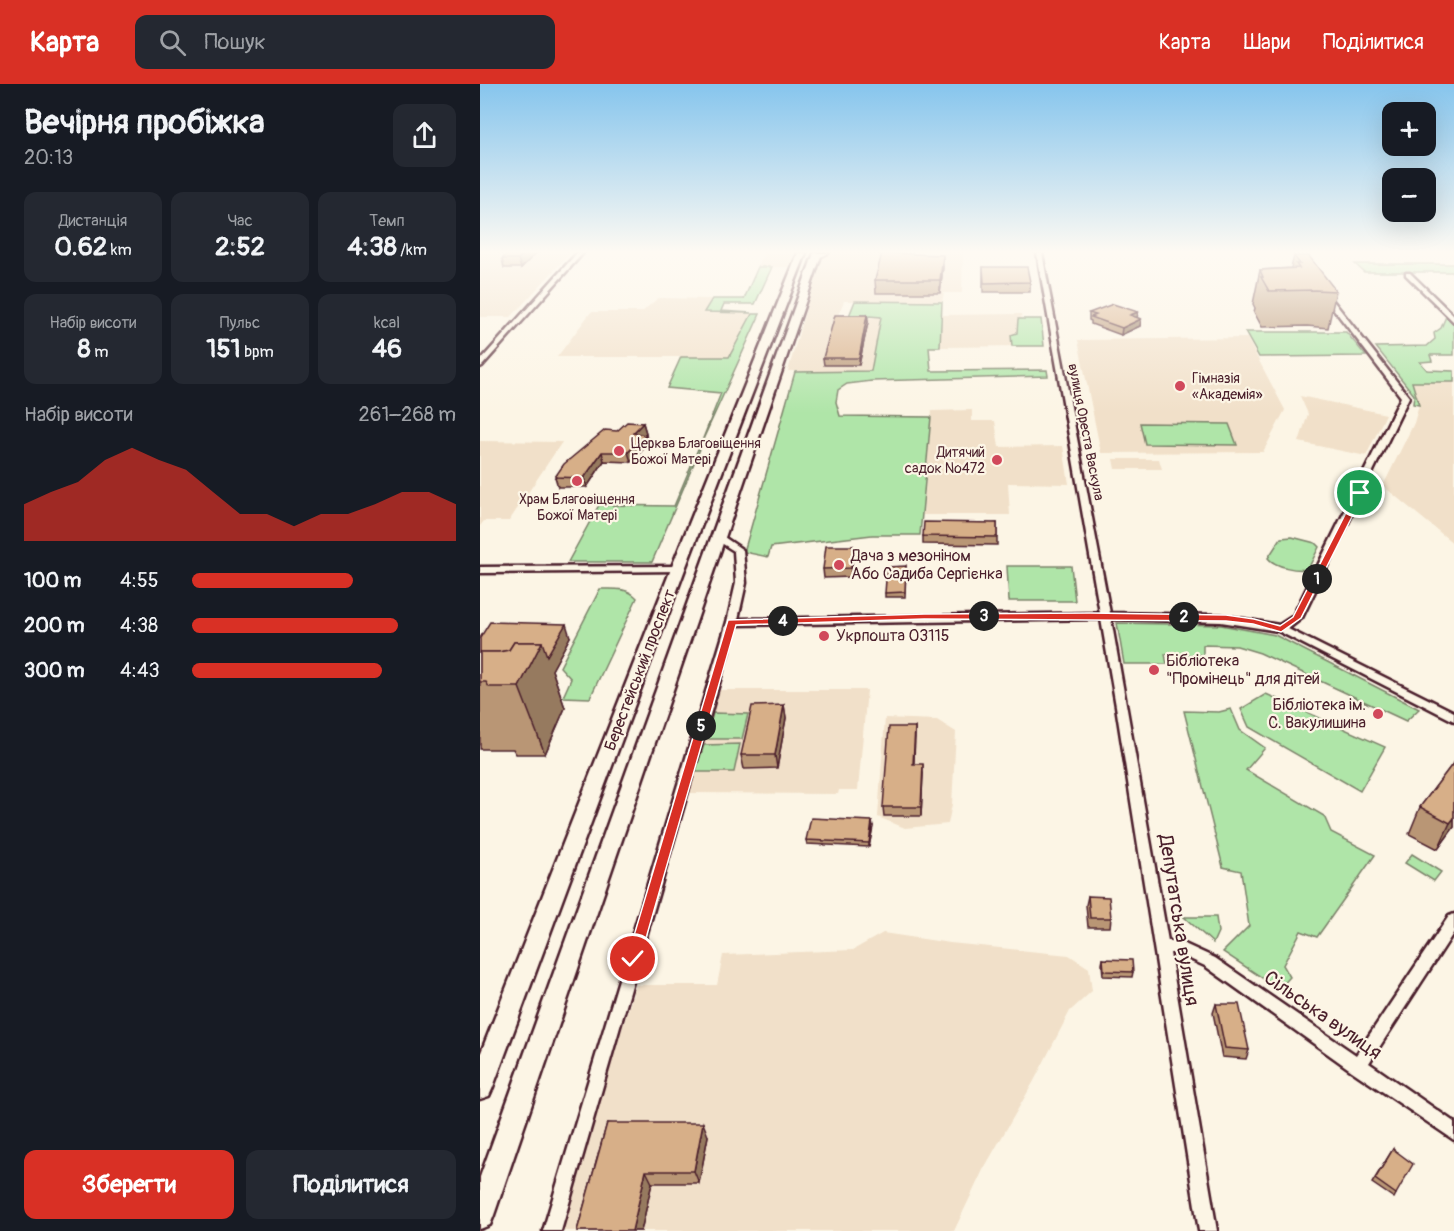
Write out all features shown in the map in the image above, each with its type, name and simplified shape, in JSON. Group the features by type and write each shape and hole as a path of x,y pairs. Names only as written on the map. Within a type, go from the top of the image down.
{"main road":[{"name":"Берестейський проспект","path":"480,1088 678,569 793,307"},
{"name":"Берестейський проспект","path":"480,1215 798,307"}],"street":[{"path":"480,365 532,307"},
{"name":"вулиця Ореста Васкула","path":"1049,307 1107,616"},
{"path":"1281,630 1297,618 1405,397 1335,307"},
{"path":"1441,307 1454,320"},
{"path":"552,1231 732,622 741,583 738,550 718,537"},
{"path":"480,570 678,569"},
{"path":"732,622 924,617 1107,616 1226,618 1254,621 1281,630 1454,717"},
{"name":"Депутатська вулиця","path":"1107,616 1208,1231"},
{"path":"1358,1066 1454,920"},
{"name":"Сільська вулиця","path":"1162,947 1178,947 1210,962 1454,1132"}],"shaded area":[{"path":"480,307 521,307 511,317 480,317"},
{"path":"648,307 708,307 705,312 753,313 729,357 557,357 591,312 642,312"},
{"path":"807,307 842,307 836,320 881,317 871,372 788,371"},
{"path":"1021,314 1026,346 940,347 941,315"},
{"name":"Гімназія «Академія»","path":"1247,338 1285,410 1263,452 1101,453 1078,340"},
{"path":"1412,382 1454,382 1454,544 1383,486 1414,423 1419,405"},
{"path":"1300,396 1386,414 1366,456 1299,442 1308,414"},
{"name":"Дитячий садок №472","path":"972,410 972,421 995,421 999,447 1063,446 1069,484 1008,483 1010,515 923,515 932,411"},
{"path":"480,441 562,442 509,521 484,521 480,526"},
{"path":"1113,459 1159,459 1162,469 1115,469"},
{"path":"715,690 867,690 858,790 839,790 838,794 686,793"},
{"path":"885,718 937,720 956,732 952,804 948,824 905,828 878,817"},
{"path":"883,933 950,943 1069,955 1089,968 1092,991 1070,1011 1034,1081 983,1170 954,1231 558,1231 636,985 717,985 723,955 853,950"}],"green space":[{"path":"707,307 723,307 721,311 751,313 704,312"},
{"path":"853,307 942,307 940,347 929,347 931,371 1047,370 1048,376 872,381 847,384 838,390 836,402 840,416 931,417 920,535 872,535 771,547 768,557 744,552 795,372 871,371 881,317 869,316 866,321 847,321"},
{"path":"752,314 760,314 700,446 721,393 667,388 681,357 729,357"},
{"path":"1447,314 1454,322 1454,355 1430,355 1432,361 1420,362 1427,370 1454,371 1454,382 1412,382 1419,405 1413,404 1414,395 1376,347 1427,346 1435,339 1434,333 1441,328"},
{"path":"1018,319 1041,319 1044,346 1012,346 1011,335 1017,333"},
{"path":"1245,332 1346,332 1366,356 1259,357"},
{"path":"1140,423 1229,424 1237,445 1145,444"},
{"path":"698,449 700,449 652,562 568,562 599,505 674,506"},
{"path":"1292,537 1315,543 1319,547 1308,569 1286,568 1268,558 1281,538"},
{"path":"1007,566 1071,566 1075,601 1009,601"},
{"path":"600,589 624,590 637,598 590,698 563,697 571,679 560,667"},
{"path":"1117,623 1221,625 1275,635 1419,709 1406,721 1260,653 1237,646 1203,645 1203,655 1165,654 1167,664 1124,664"},
{"path":"1266,694 1385,747 1360,791 1249,727 1241,709"},
{"path":"1231,709 1240,730 1265,748 1246,770 1324,816 1331,832 1375,855 1317,937 1301,931 1283,965 1290,977 1279,989 1223,952 1249,926 1241,871 1223,867 1184,711 1219,712"},
{"path":"713,713 748,714 742,739 706,739"},
{"path":"740,744 734,772 695,772 704,745"},
{"path":"1412,854 1441,872 1434,881 1405,863"},
{"path":"1184,917 1216,917 1218,932 1213,943"}],"building":[{"path":"1106,307 1121,307 1138,312 1130,315 1141,319 1122,328 1091,317 1096,315 1089,313"},
{"path":"835,315 867,315 859,358 823,358"},
{"path":"627,422 643,423 633,433 646,435 628,452 602,452 584,478 555,477 564,464 605,430 617,431"},
{"path":"924,522 997,523 997,537 923,536"},
{"path":"826,546 853,546 851,568 823,569"},
{"path":"906,566 905,592 885,593 887,567"},
{"path":"490,622 566,624 547,656 542,642 514,642 509,650 480,652 480,638"},
{"path":"514,642 542,642 519,687 489,687 486,682 480,682 480,652 509,650"},
{"path":"784,705 775,755 741,755 752,706"},
{"path":"889,727 915,727 913,764 923,764 921,807 883,807"},
{"path":"1454,762 1454,818 1450,823 1420,807"},
{"path":"811,818 872,821 869,843 806,840"},
{"path":"1088,896 1109,897 1111,918 1090,918"},
{"path":"1103,959 1132,960 1133,972 1104,971"},
{"path":"1216,1004 1239,1004 1249,1050 1225,1048"},
{"path":"607,1123 703,1123 694,1171 646,1171 632,1231 577,1231"},
{"path":"1393,1149 1413,1164 1396,1194 1375,1179"}],"place":[{"name":"Гімназія «Академія»","path":"1180,386"},
{"name":"Церква Благовіщення Божої Матері","path":"619,451"},
{"name":"Дитячий садок №472","path":"997,460"},
{"name":"Храм Благовіщення Божої Матері","path":"577,481"},
{"name":"Дача з мезоніном Або Садиба Сергієнка","path":"839,565"},
{"name":"Укрпошта 03115","path":"824,636"},
{"name":"Бібліотека \"Промінець\" для дітей","path":"1154,670"},
{"name":"Бібліотека ім. С. Вакулишина","path":"1378,714"}],"route":[{"path":"633,959 732,622 1090,616 1226,618 1254,621 1281,630 1297,618 1360,493"}]}
